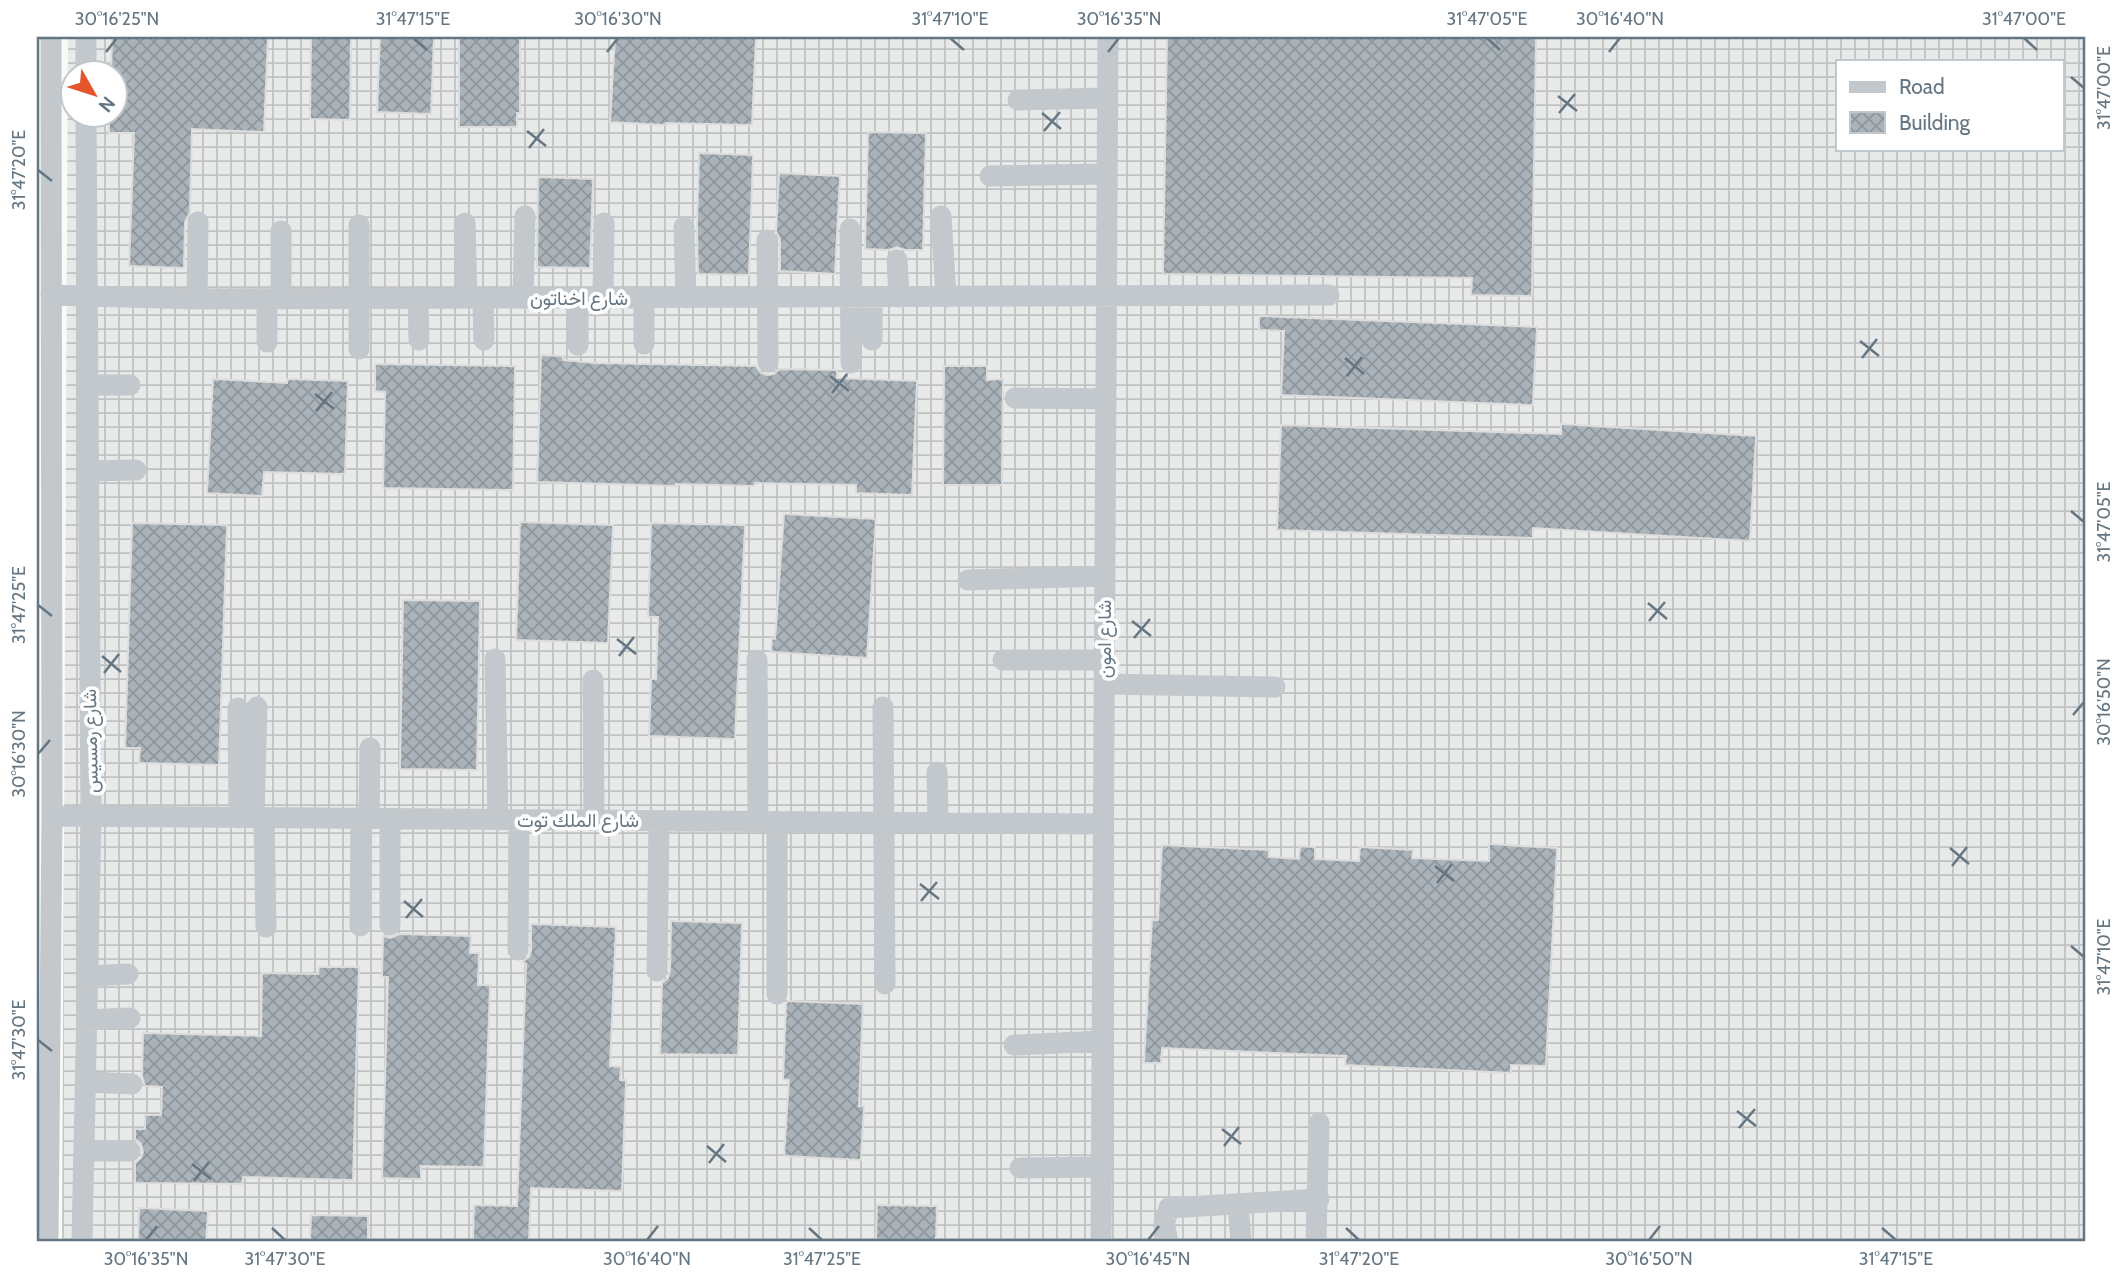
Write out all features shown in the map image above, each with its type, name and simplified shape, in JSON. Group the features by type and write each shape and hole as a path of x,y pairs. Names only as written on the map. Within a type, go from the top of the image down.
{"street":[{"name":"شارع رمسيس","path":"48,1241 52,816 51,37"},
{"path":"86,37 86,60"},
{"name":"شارع امون","path":"1101,1241 1108,37"},
{"path":"1018,100 1107,98"},
{"name":"شارع رمسيس","path":"82,1241 91,817 86,130"},
{"path":"990,176 1107,174"},
{"path":"523,298 525,216"},
{"path":"941,216 946,297"},
{"path":"198,222 198,299"},
{"path":"465,223 475,298 484,340"},
{"path":"603,298 604,223"},
{"path":"359,225 359,349"},
{"path":"684,228 686,298"},
{"path":"850,229 861,297 872,340"},
{"path":"267,342 281,231"},
{"path":"767,240 768,362"},
{"path":"897,260 899,297"},
{"name":"شارع اخناتون","path":"51,295 198,299 1329,295"},
{"path":"850,363 861,297"},
{"path":"418,298 419,340"},
{"path":"578,298 578,345"},
{"path":"644,298 644,344"},
{"path":"87,385 130,385"},
{"path":"1015,398 1106,399"},
{"path":"88,471 136,470"},
{"path":"968,580 1105,576"},
{"path":"495,659 498,820"},
{"path":"757,660 777,994"},
{"path":"1003,660 1104,660"},
{"path":"593,680 594,820"},
{"path":"1104,684 1275,687"},
{"path":"247,707 252,818 265,928"},
{"path":"883,707 885,984"},
{"path":"370,748 374,819 390,925"},
{"path":"937,772 938,823"},
{"name":"شارع الملك توت","path":"52,816 1103,824"},
{"path":"360,926 374,819"},
{"path":"518,950 519,820"},
{"path":"657,971 659,821"},
{"path":"88,976 128,974"},
{"path":"87,1020 130,1018"},
{"path":"1014,1045 1102,1041"},
{"path":"86,1082 132,1084"},
{"path":"1316,1241 1319,1123"},
{"path":"84,1151 130,1152"},
{"path":"1020,1168 1102,1167"},
{"path":"1168,1241 1164,1224 1169,1208 1319,1199"},
{"path":"1238,1205 1241,1241"}],"shaded area":[{"path":"68,37 2086,37 2086,1241 62,1241 68,130 130,130 130,60 68,60"}],"building":[{"path":"112,37 268,37 264,132 192,129 190,212 185,222 184,268 129,266 134,133 109,133 109,130 130,130 130,60 111,60"},
{"path":"311,37 351,37 350,120 310,119"},
{"path":"380,37 434,37 431,114 377,112"},
{"path":"459,37 520,37 520,113 517,113 517,127 459,127"},
{"path":"615,37 756,37 752,125 610,122"},
{"path":"1167,37 1536,37 1532,296 1471,295 1472,278 1163,274"},
{"path":"868,132 926,133 923,250 897,247 889,250 865,249"},
{"path":"699,153 753,155 749,275 698,274"},
{"path":"779,173 840,176 835,274 780,271 780,240 776,231"},
{"path":"538,177 593,179 590,268 537,267"},
{"path":"1259,316 1537,327 1533,405 1281,395 1284,331 1259,330"},
{"path":"541,355 563,356 563,360 595,363 756,366 761,373 767,375 774,374 779,369 837,370 837,378 917,381 912,495 856,493 856,485 755,483 755,486 676,486 537,482"},
{"path":"375,364 515,366 513,490 383,488 385,392 375,391"},
{"path":"944,366 987,366 987,380 1003,379 1002,485 943,485"},
{"path":"213,379 287,383 287,379 348,381 345,474 264,472 262,496 207,493"},
{"path":"1561,424 1756,436 1750,541 1533,528 1533,538 1277,530 1281,425 1561,434"},
{"path":"784,514 876,519 867,658 771,652 772,638 775,639"},
{"path":"520,522 613,525 608,643 516,640"},
{"path":"132,523 227,525 219,765 139,763 140,748 125,748"},
{"path":"651,523 745,525 735,739 649,736 651,679 656,679 658,617 648,617"},
{"path":"403,600 480,601 477,770 400,769"},
{"path":"1489,844 1557,848 1546,1066 1511,1065 1511,1073 1345,1065 1346,1056 1162,1048 1161,1063 1144,1063 1152,920 1158,920 1162,845 1269,850 1269,857 1299,859 1300,846 1315,847 1315,859 1359,861 1360,847 1413,850 1412,858 1489,861"},
{"path":"671,921 742,923 738,1055 660,1054 662,983 668,978 670,971"},
{"path":"531,924 616,927 610,1066 621,1067 620,1080 626,1080 622,1191 531,1188 529,1241 473,1241 474,1205 517,1206 526,964 522,962 529,957 531,951"},
{"path":"399,934 471,936 470,953 479,953 478,985 490,985 484,1167 421,1166 421,1179 382,1178 388,977 382,977 383,936 391,938"},
{"path":"319,967 359,967 353,1180 243,1177 242,1184 135,1183 135,1163 143,1152 141,1144 135,1139 135,1129 145,1129 145,1115 161,1115 162,1087 145,1086 142,1076 143,1033 261,1036 262,973 318,974"},
{"path":"788,1001 863,1004 859,1106 864,1106 861,1160 784,1156 789,1080 783,1079"},
{"path":"877,1205 937,1206 936,1241 876,1241"},
{"path":"139,1208 208,1211 206,1241 138,1241"},
{"path":"311,1215 368,1216 368,1241 310,1241"}]}
